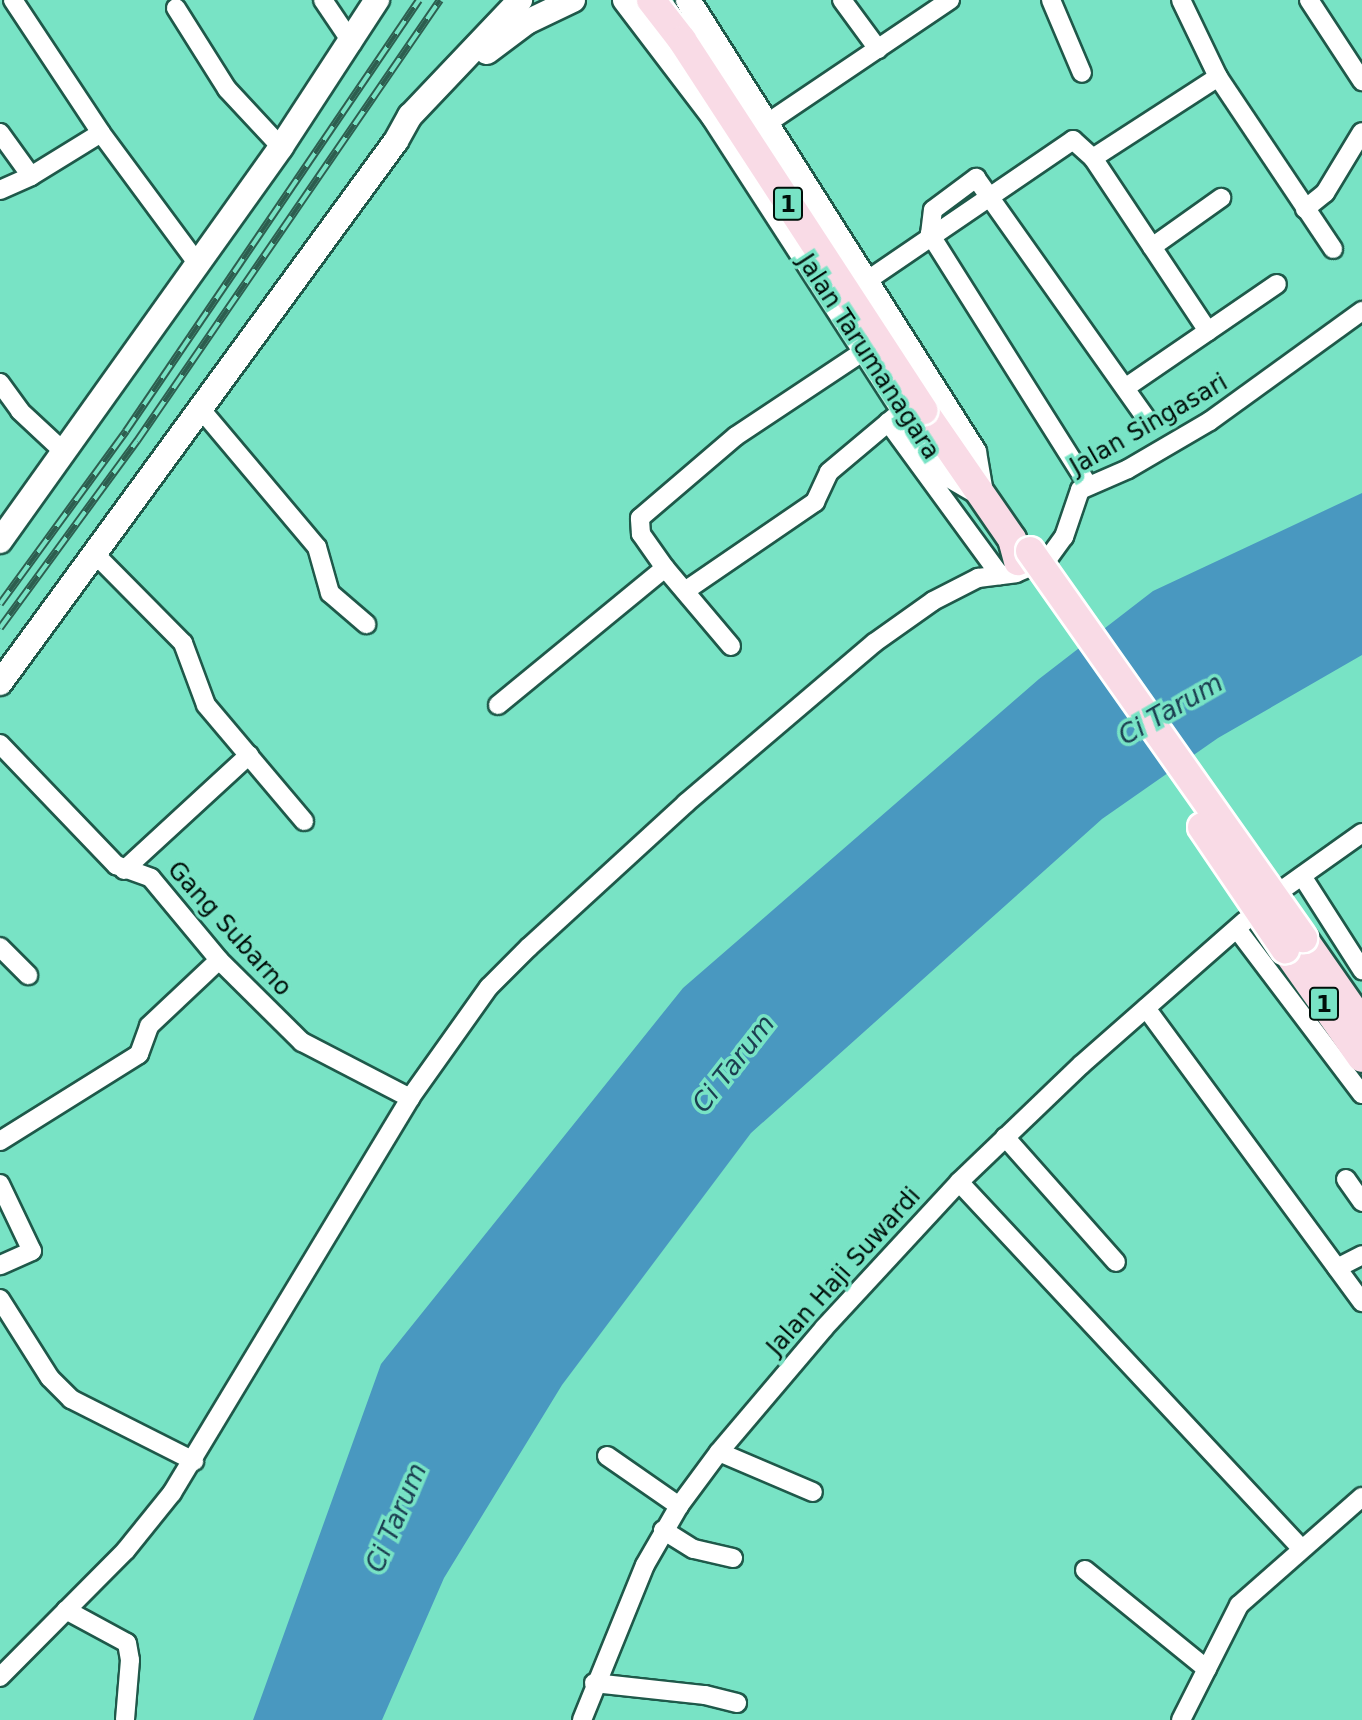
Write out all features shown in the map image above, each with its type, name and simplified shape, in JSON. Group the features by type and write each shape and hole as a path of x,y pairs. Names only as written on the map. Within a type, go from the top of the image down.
{"main road":[{"path":"0,541 62,450 281,147 352,43 377,0"},
{"path":"0,683 93,552 396,141 419,123 520,0"},
{"path":"475,54 527,22 573,0"},
{"name":"Jalan Tarumanagara","path":"625,0 688,80 905,414 981,494 1015,556"},
{"name":"1","path":"651,0 682,40 905,414"},
{"name":"Jalan Tarumanagara","path":"688,0 974,452 981,494"},
{"path":"688,80 696,63 721,53"},
{"name":"1","path":"1015,556 1294,944 1362,1058"},
{"name":"1","path":"1294,944 1362,1023"}],"street":[{"path":"13,0 101,133 198,264"},
{"path":"323,0 352,43"},
{"path":"842,0 878,49"},
{"path":"766,124 950,0"},
{"path":"1051,0 1082,73"},
{"path":"1181,0 1218,77 1333,249"},
{"path":"1309,0 1362,81"},
{"path":"176,8 227,89 281,147"},
{"path":"1093,158 1218,77"},
{"path":"1305,209 1325,193 1362,132"},
{"path":"0,133 31,176"},
{"path":"0,190 31,176 101,133"},
{"path":"991,194 1073,140 1093,158 1208,331"},
{"path":"1088,485 930,234 933,210 976,178 991,194 1148,421"},
{"path":"1152,247 1221,198"},
{"path":"866,282 930,234"},
{"path":"1125,388 1277,284"},
{"name":"Jalan Singasari","path":"410,1098 489,987 549,929 813,693 906,619 1015,556 1033,568 1056,551 1074,498 1088,485 1128,470 1219,416 1359,310"},
{"path":"731,646 665,568 641,534 640,517 736,436 864,351"},
{"path":"0,383 20,411 62,450"},
{"path":"199,407 320,550 330,593 366,624"},
{"path":"685,591 815,502 829,472 905,414 1015,556"},
{"path":"93,552 183,643 206,705 304,821"},
{"path":"498,705 665,568"},
{"name":"Gang Subarno","path":"0,744 124,870 139,871 151,877 219,960 302,1042 410,1098"},
{"path":"124,870 249,755"},
{"path":"1286,887 1362,833"},
{"path":"1302,876 1362,970"},
{"name":"Jalan Haji Suwardi","path":"582,1720 624,1607 663,1530 719,1452 824,1328 959,1182 1146,1008 1241,925 1362,1094"},
{"path":"0,947 28,975"},
{"path":"0,1141 139,1054 149,1026 219,960"},
{"path":"1146,1008 1362,1302"},
{"path":"0,1677 150,1524 194,1461 410,1098"},
{"path":"1005,1138 1116,1262"},
{"path":"1346,1179 1362,1202"},
{"path":"959,1182 1301,1548"},
{"path":"0,1184 32,1251 0,1265"},
{"path":"1337,1268 1362,1255"},
{"path":"0,1299 50,1378 71,1399 194,1461"},
{"path":"719,1452 813,1492"},
{"path":"607,1456 679,1507"},
{"path":"1181,1720 1239,1605 1362,1497"},
{"path":"663,1530 694,1549 733,1558"},
{"path":"1084,1570 1207,1668"},
{"path":"66,1611 127,1643 130,1660 125,1720"},
{"path":"594,1683 705,1695 737,1703"}],"water":[{"name":"Ci Tarum","path":"1362,493 1362,655 1218,738 1102,819 751,1133 562,1385 444,1578 382,1720 253,1720 381,1364 683,988 1039,679 1153,591"}],"railway":[{"path":"0,604 126,431 419,0"},
{"path":"0,628 137,441 440,0"}]}
